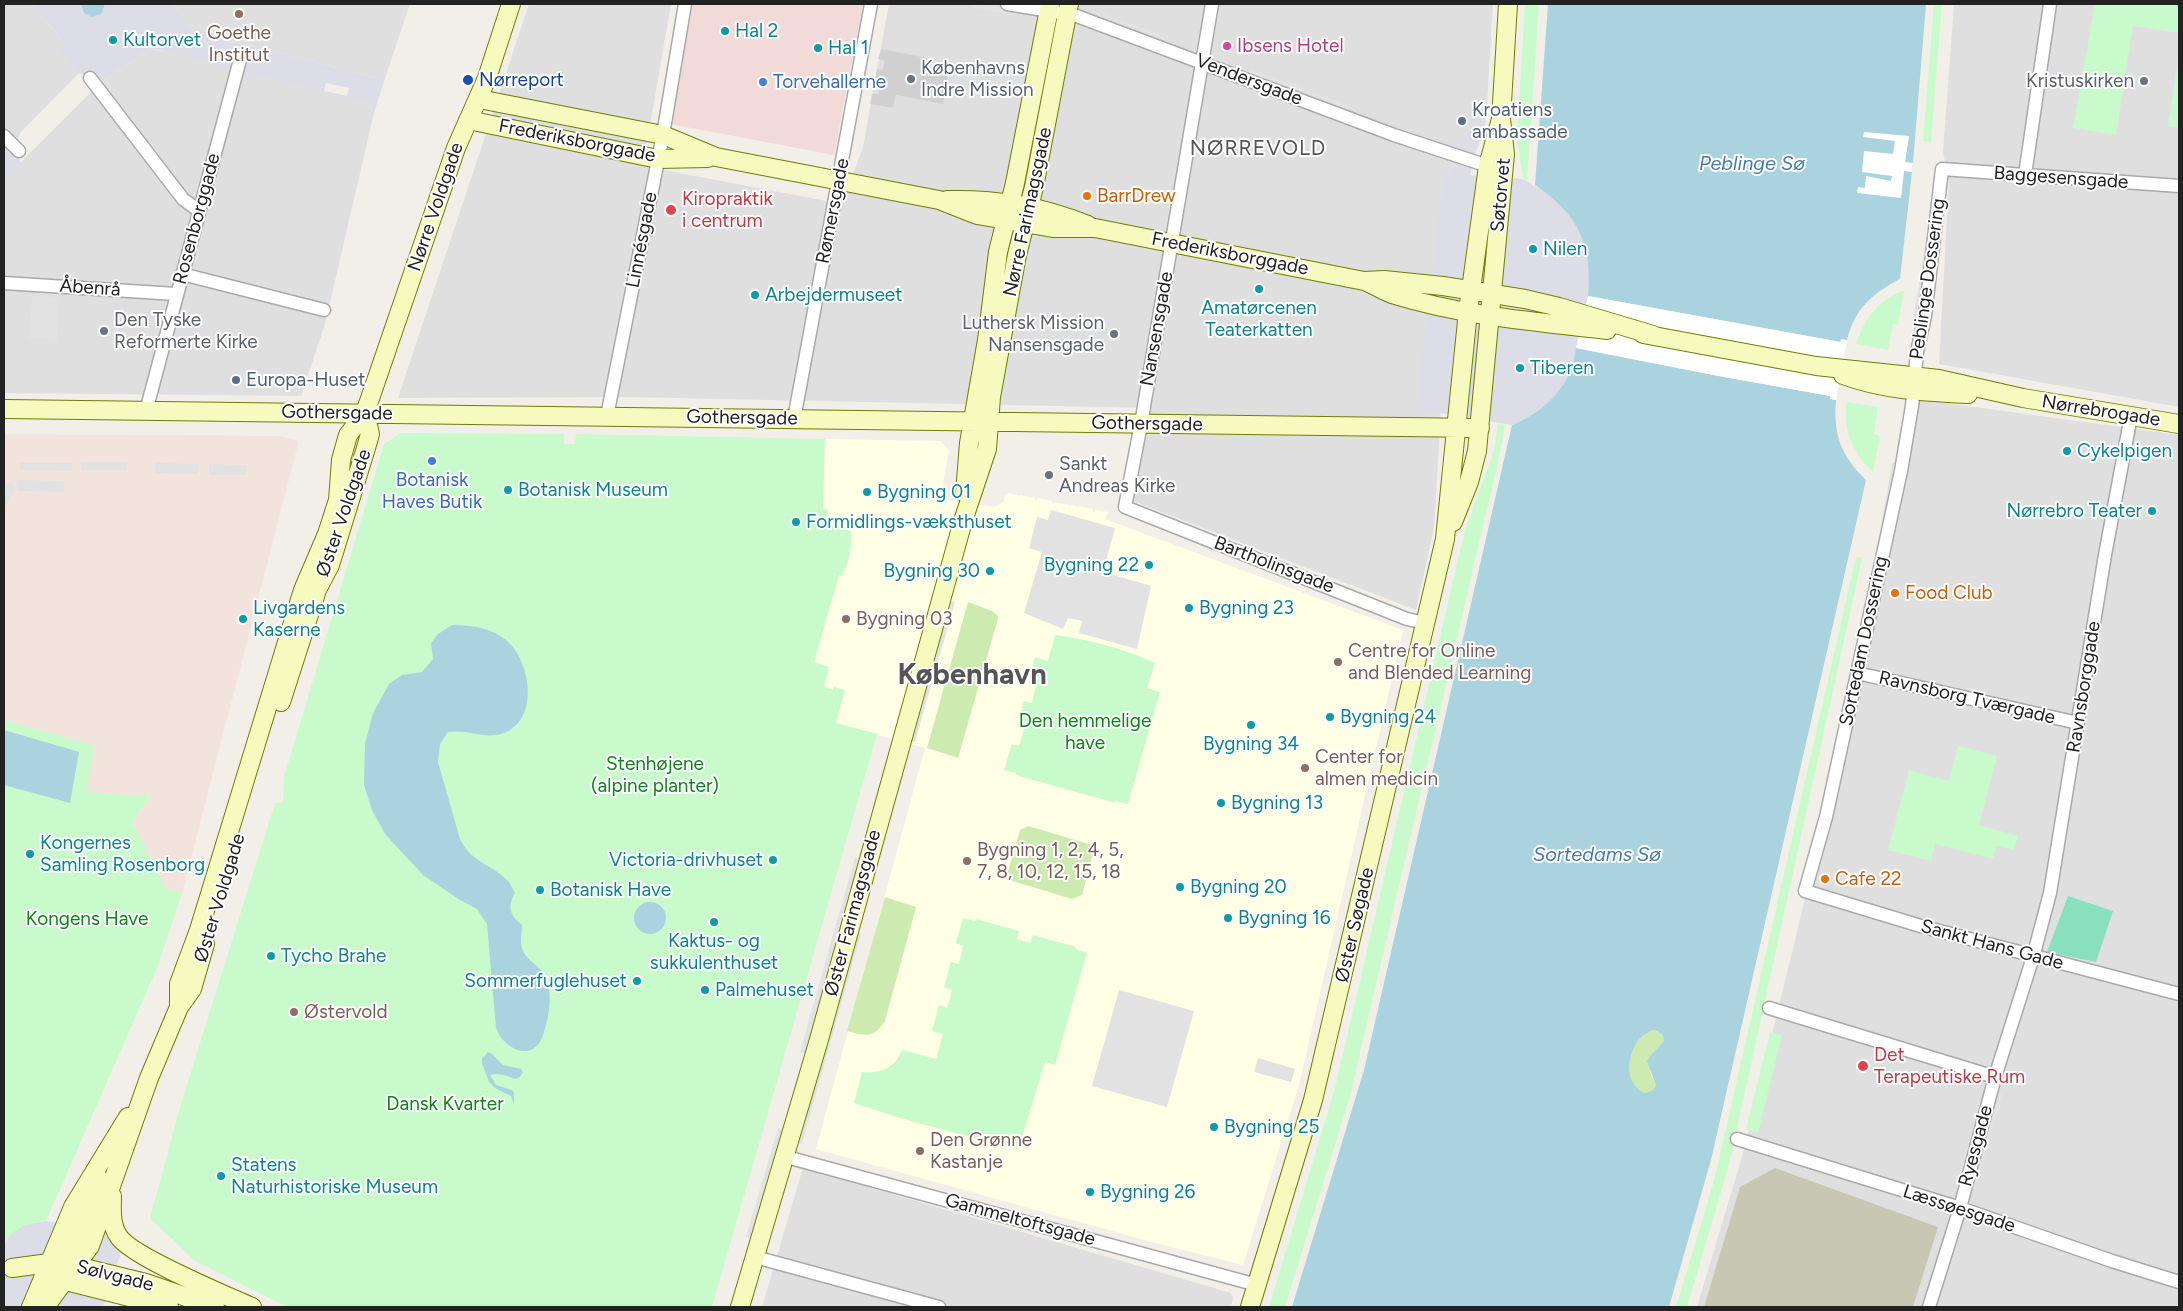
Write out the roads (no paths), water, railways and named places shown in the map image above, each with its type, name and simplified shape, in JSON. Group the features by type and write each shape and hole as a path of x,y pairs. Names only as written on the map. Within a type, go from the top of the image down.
{"street":[{"name":"Nørre Voldgade","path":"365,413 456,148 478,99 511,4"},
{"name":"Linnésgade","path":"607,416 663,135 685,4"},
{"name":"Rømersgade","path":"794,419 871,4"},
{"name":"Vendersgade","path":"1007,4 1068,9 1202,63 1394,135 1488,166"},
{"name":"Nansensgade","path":"1125,506 1141,424 1212,4"},
{"path":"1501,119 1508,4"},
{"path":"2025,175 2050,4"},
{"name":"Nørre Farimagsgade","path":"981,421 987,340 998,252 1049,8"},
{"name":"Nørre Farimagsgade","path":"981,421 995,379 1068,9"},
{"name":"Rosenborggade","path":"146,410 241,56"},
{"path":"90,78 183,199 199,211"},
{"name":"Frederiksborggade","path":"478,99 663,135 716,158"},
{"name":"Søtorvet","path":"1445,539 1468,311 1488,166 1501,119"},
{"name":"Søtorvet","path":"1445,539 1469,482 1476,456 1480,428 1505,154 1501,119"},
{"name":"Frederiksborggade","path":"468,120 658,159 716,158 939,200 980,199 1007,212 1027,215 1053,228 1095,228 1364,281 1384,280 1442,286 1492,294 1547,304 1653,335"},
{"path":"4,136 19,151"},
{"name":"Baggesensgade","path":"1942,169 2179,186"},
{"name":"Peblinge Dossering","path":"1914,383 1919,343 1925,316 1942,169"},
{"path":"182,274 324,310"},
{"name":"Frederiksborggade","path":"1364,281 1393,295 1468,311 1653,335"},
{"name":"Åbenrå","path":"4,282 176,294"},
{"name":"Nørrebrogade","path":"1653,335 1816,366 1859,381 1914,383 2023,398 2179,424"},
{"name":"Sortedam Dossering","path":"1805,891 1826,818 1901,471 1914,383"},
{"name":"Gothersgade","path":"4,409 1480,428"},
{"name":"Øster Voldgade","path":"31,1307 60,1270 90,1246 144,1092 178,1007 192,988 317,590 330,565 370,434 365,413"},
{"name":"Ravnsborggade","path":"2033,957 2050,893 2131,416"},
{"name":"Øster Farimagsgade","path":"741,1307 783,1156 818,1043 963,521 986,449 981,421"},
{"name":"Bartholinsgade","path":"1125,506 1407,619 1425,623"},
{"name":"Øster Søgade","path":"1250,1307 1313,1100 1445,539"},
{"name":"Ravnsborg Tværgade","path":"1857,673 2078,723"},
{"name":"Sankt Hans Gade","path":"1805,891 2033,957 2179,994"},
{"name":"Ryesgade","path":"1929,1307 1960,1208 1995,1077 2033,957"},
{"path":"1769,1008 1995,1077"},
{"path":"60,1270 100,1176 144,1092"},
{"name":"Læssøesgade","path":"1738,1138 1960,1208 2112,1261 2179,1282"},
{"name":"Gammeltoftsgade","path":"783,1156 1257,1284"},
{"path":"112,1185 112,1212 114,1225 120,1238 149,1258 252,1307"},
{"path":"755,1257 939,1307"},
{"name":"Sølvgade","path":"8,1268 60,1270 146,1282 214,1307"},
{"name":"Øster Voldgade","path":"45,1307 60,1270"},
{"name":"Sølvgade","path":"60,1270 169,1307"}],"water":[{"path":"81,4 105,4 101,14 92,17 84,13"},
{"name":"Peblinge Sø","path":"1548,4 1926,4 1913,163 1900,279 1881,290 1866,303 1855,319 1847,340 1841,340 1841,342 1588,296 1588,261 1580,232 1562,207 1535,185"},
{"name":"Sortedams Sø","path":"1576,348 1831,396 1831,399 1836,400 1836,424 1840,444 1850,462 1866,480 1711,1160 1669,1307 1292,1307 1364,1070 1512,425 1536,412 1555,395 1569,374","holes":["1655,1030 1663,1035 1664,1041 1647,1061 1656,1085 1653,1090 1646,1093 1637,1088 1632,1080 1630,1060 1633,1049 1646,1033"]},
{"path":"452,625 483,628 503,638 517,653 527,679 528,693 526,706 522,718 513,728 495,735 448,732 440,744 438,762 464,847 475,858 500,874 510,883 515,893 511,902 512,914 522,925 521,943 523,952 542,971 546,978 550,995 549,1013 542,1038 537,1046 531,1050 524,1051 511,1047 505,1042 496,1028 487,924 477,909 423,875 385,834 372,810 364,785 365,744 373,713 389,684 402,675 422,672 433,659 431,643 438,634"},
{"path":"4,730 79,752 70,803 4,785"},
{"path":"650,902 662,906 666,918 662,930 650,934 638,930 634,918 638,906"},
{"path":"488,1052 503,1065 521,1069 523,1072 519,1078 515,1079 499,1074 490,1075 496,1085 512,1090 514,1093 514,1104 511,1096 495,1088 489,1082 482,1063 482,1059"}],"place":[{"name":"Goethe Institut","path":"239,14"},
{"name":"Hal 2","path":"725,31"},
{"name":"Kultorvet","path":"113,40"},
{"name":"Ibsens Hotel","path":"1227,46"},
{"name":"Hal 1","path":"818,48"},
{"name":"Københavns Indre Mission","path":"911,79"},
{"name":"Nørreport","path":"468,80"},
{"name":"Kristuskirken","path":"2144,81"},
{"name":"Torvehallerne","path":"763,82"},
{"name":"Kroatiens ambassade","path":"1462,121"},
{"name":"BarrDrew","path":"1087,196"},
{"name":"Kiropraktik i centrum","path":"671,210"},
{"name":"Nilen","path":"1533,249"},
{"name":"Amatørcenen Teaterkatten","path":"1259,289"},
{"name":"Arbejdermuseet","path":"755,295"},
{"name":"Den Tyske Reformerte Kirke","path":"104,331"},
{"name":"Luthersk Mission Nansensgade","path":"1114,334"},
{"name":"Tiberen","path":"1520,368"},
{"name":"Europa-Huset","path":"236,380"},
{"name":"Cykelpigen","path":"2067,451"},
{"name":"Botanisk Haves Butik","path":"432,461"},
{"name":"Sankt Andreas Kirke","path":"1049,475"},
{"name":"Botanisk Museum","path":"508,490"},
{"name":"Bygning 01","path":"867,492"},
{"name":"Nørrebro Teater","path":"2152,511"},
{"name":"Formidlings-væksthuset","path":"796,522"},
{"name":"Bygning 22","path":"1149,565"},
{"name":"Bygning 30","path":"990,571"},
{"name":"Food Club","path":"1895,593"},
{"name":"Bygning 23","path":"1189,608"},
{"name":"Livgardens Kaserne","path":"243,619"},
{"name":"Bygning 03","path":"846,619"},
{"name":"Centre for Online and Blended Learning","path":"1338,662"},
{"name":"Bygning 24","path":"1330,717"},
{"name":"Bygning 34","path":"1251,725"},
{"name":"Center for almen medicin","path":"1305,768"},
{"name":"Bygning 13","path":"1221,803"},
{"name":"Kongernes Samling Rosenborg","path":"30,854"},
{"name":"Victoria-drivhuset","path":"773,860"},
{"name":"Bygning 1, 2, 4, 5, 7, 8, 10, 12, 15, 18","path":"967,861"},
{"name":"Cafe 22","path":"1825,879"},
{"name":"Bygning 20","path":"1180,887"},
{"name":"Botanisk Have","path":"540,890"},
{"name":"Bygning 16","path":"1228,918"},
{"name":"Kaktus- og sukkulenthuset","path":"714,922"},
{"name":"Tycho Brahe","path":"271,956"},
{"name":"Sommerfuglehuset","path":"637,981"},
{"name":"Palmehuset","path":"705,990"},
{"name":"Østervold","path":"294,1012"},
{"name":"Det Terapeutiske Rum","path":"1863,1066"},
{"name":"Bygning 25","path":"1214,1127"},
{"name":"Den Grønne Kastanje","path":"920,1151"},
{"name":"Statens Naturhistoriske Museum","path":"221,1176"},
{"name":"Bygning 26","path":"1090,1192"}],"district":[{"name":"NØRREVOLD","path":"1258,149"},
{"name":"København","path":"972,676"}],"park label":[{"name":"Den hemmelige have","path":"1085,732"},
{"name":"Stenhøjene (alpine planter)","path":"655,775"},
{"name":"Kongens Have","path":"87,919"},
{"name":"Dansk Kvarter","path":"445,1104"}]}
